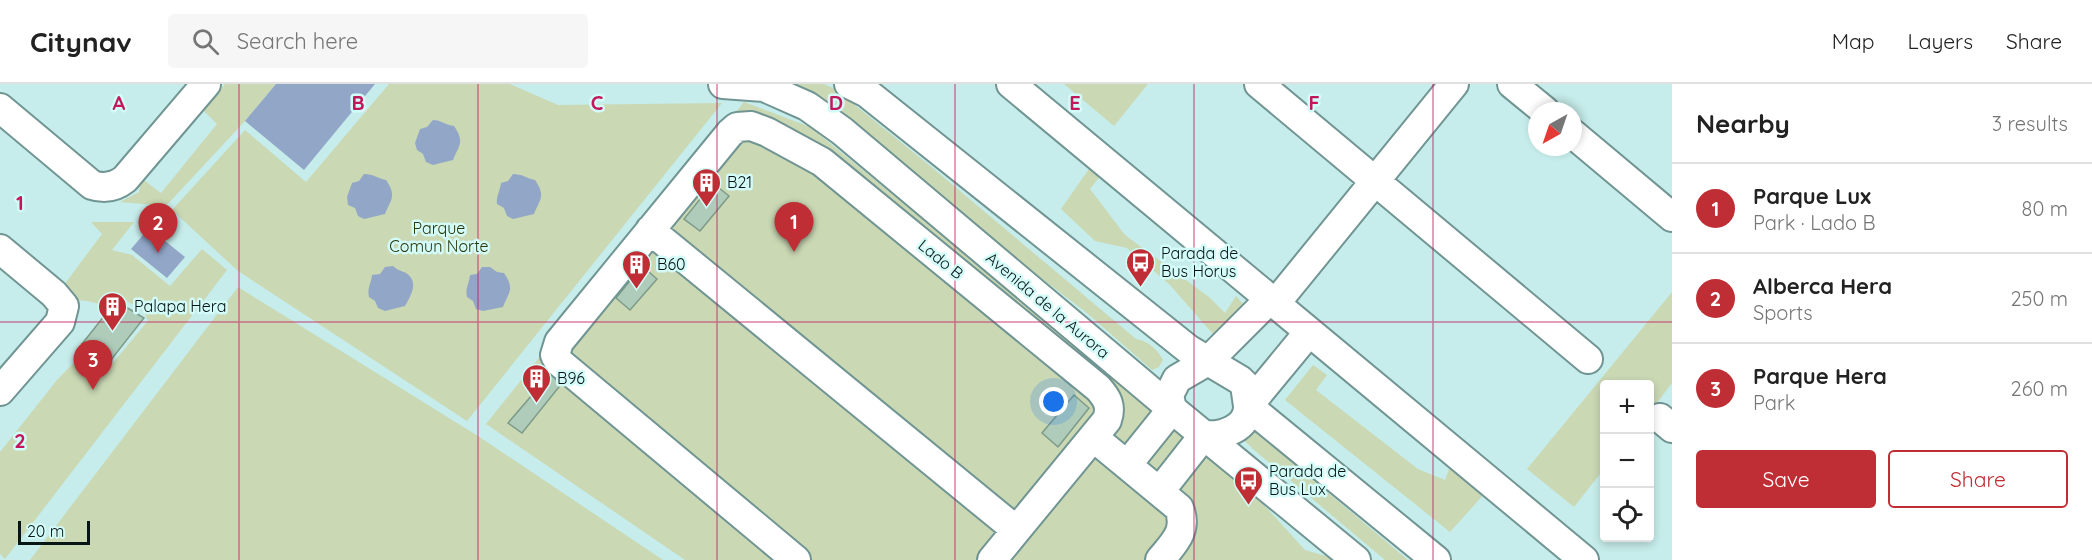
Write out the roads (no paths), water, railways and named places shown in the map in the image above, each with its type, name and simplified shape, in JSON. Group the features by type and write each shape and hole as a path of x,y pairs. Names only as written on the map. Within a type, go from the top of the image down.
{"street":[{"path":"0,108 92,185 100,188 110,187 125,179 206,84"},
{"name":"Avenida de la Aurora","path":"723,84 764,87 807,106 842,131 1172,409 1356,560"},
{"path":"849,84 867,93 1188,349 1225,369 1245,385 1248,406 1246,415 1235,429 1220,435 1204,435 1160,492"},
{"path":"1259,84 1588,358"},
{"path":"1127,465 1172,409 1169,395 1173,384 1182,374 1208,361 1272,302 1454,84"},
{"path":"1512,84 1534,102"},
{"path":"1018,86 1272,302 1584,560"},
{"name":"Lado B","path":"796,560 556,359 555,355 559,342 730,133 744,126 767,132 822,162 1098,388 1106,397 1109,414 1107,420 992,560"},
{"path":"1582,142 1672,217"},
{"path":"650,230 1016,530"},
{"path":"0,249 54,294 64,306 60,322 0,391"},
{"path":"1248,406 1309,332"},
{"path":"1248,406 1436,560"},
{"path":"1093,436 1179,508 1183,524 1180,535 1168,557"}],"water":[{"path":"276,84 375,84 304,170 245,121"},
{"path":"433,120 454,126 460,140 453,160 433,165 426,162 415,143 420,129 427,127"},
{"path":"364,174 386,180 389,185 392,197 385,214 364,219 358,216 355,208 348,205 347,197 352,183 359,181"},
{"path":"513,174 535,180 538,185 541,197 534,214 513,219 507,216 504,208 497,204 501,183 508,181"},
{"path":"149,228 185,257 167,278 131,249"},
{"path":"393,266 410,277 413,290 405,306 385,311 378,308 375,301 369,297 369,288 372,275 380,274 385,267"},
{"path":"482,267 490,267 497,272 504,273 507,278 510,290 503,307 483,311 476,309 473,301 467,297 470,275 477,274"}],"place":[{"name":"B21","path":"706,208"},
{"name":"Parque Lux","path":"794,252"},
{"name":"Alberca Hera","path":"158,253"},
{"name":"Parada de Bus Horus","path":"1140,288"},
{"name":"B60","path":"636,290"},
{"name":"Palapa Hera","path":"113,332"},
{"name":"Parque Hera","path":"93,390"},
{"name":"B96","path":"536,404"},
{"name":"Parada de Bus Lux","path":"1248,506"}],"park label":[{"name":"Parque Comun Norte","path":"439,237"}]}
